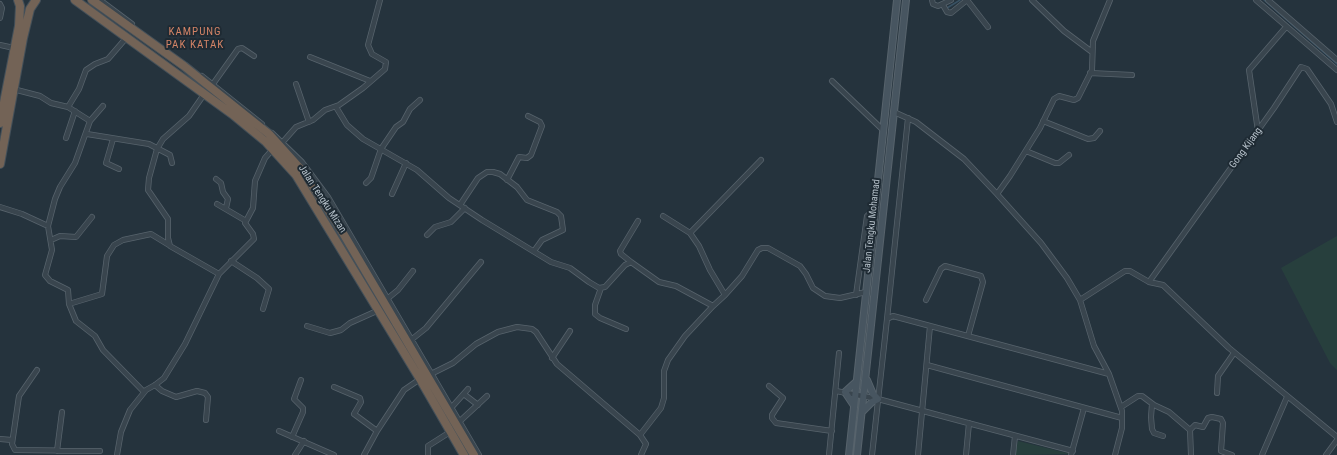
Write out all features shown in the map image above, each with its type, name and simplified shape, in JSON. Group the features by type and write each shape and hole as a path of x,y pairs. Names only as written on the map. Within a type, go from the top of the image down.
{"highway":[{"path":"0,123 2,105 20,15 18,0"},
{"path":"0,164 28,14 36,0"},
{"name":"Jalan Tengku Mizan","path":"75,0 279,145 464,455"},
{"name":"Jalan Tengku Mizan","path":"92,0 184,66 269,134 305,174 336,222 474,455"}],"main road":[{"name":"Jalan Tengku Mohamad","path":"849,455 897,0"},
{"name":"Jalan Tengku Mohamad","path":"857,455 906,0"},
{"path":"862,412 872,402 878,399 870,388 866,376"},
{"path":"854,406 852,400 845,392 856,382"}],"street":[{"path":"100,0 213,84 279,145 302,162 328,197 479,455"},
{"path":"118,455 123,426 130,410 144,392 164,378 185,344 218,274 254,239 253,234 246,225 246,221 253,208 255,181 265,158 296,127 309,122 325,110 336,107 370,81 386,66 384,61 372,54 368,45 380,0"},
{"path":"932,0 936,6 951,12 967,0 988,27"},
{"path":"944,8 951,0"},
{"path":"1032,0 1064,31 1092,52"},
{"path":"997,194 1026,151 1054,98 1059,96 1074,100 1078,98 1093,64 1092,52 1094,37 1110,0"},
{"path":"1256,0 1282,17 1286,27 1316,48 1337,60"},
{"path":"1268,0 1282,17 1316,48 1337,70"},
{"path":"0,4 2,8 0,18"},
{"path":"1258,131 1249,70 1286,27"},
{"path":"68,107 79,89 86,70 95,64 108,59 128,37"},
{"path":"0,45 14,48"},
{"path":"213,84 238,49 242,48 254,56"},
{"path":"310,56 370,81"},
{"name":"Gong Kijang","path":"1149,282 1258,131 1301,67 1306,68 1331,104 1337,122"},
{"path":"1090,73 1132,74"},
{"path":"832,81 883,130"},
{"path":"296,84 309,122"},
{"path":"13,89 40,96 51,103 68,107 90,121"},
{"path":"170,246 168,238 168,219 148,190 148,178 157,149 166,135 189,116 205,93"},
{"path":"366,183 370,178 381,149 396,127 403,122 410,109 420,100"},
{"path":"102,106 90,121 87,134 75,163 60,187 48,226 51,240 51,255 45,275 50,281 68,290 69,304 76,321 95,336 103,350 144,392"},
{"path":"336,107 349,127 363,139 406,163 460,205 551,262 570,268 589,282 601,288"},
{"path":"66,138 75,111"},
{"path":"894,112 908,118 964,159 1041,243 1067,278 1080,300 1094,346 1109,374 1121,407 1122,428 1115,455"},
{"path":"507,180 519,157 527,158 531,155 542,126 540,122 528,116"},
{"path":"872,455 908,118"},
{"path":"1043,121 1088,139 1094,138 1100,131"},
{"path":"87,134 149,144 170,155 172,163"},
{"path":"113,139 106,163 119,169"},
{"path":"1026,151 1055,163 1059,163 1069,155"},
{"path":"690,233 761,160"},
{"path":"392,194 406,163"},
{"path":"460,205 475,180 487,172 493,172 507,180 517,187 525,199 531,203 558,212 561,216 563,230 542,240 534,251"},
{"path":"216,179 221,183 223,192 228,198 226,208"},
{"path":"217,204 246,221"},
{"path":"0,207 16,212 48,226"},
{"path":"427,235 435,227 451,222 465,208"},
{"path":"856,294 867,216 870,213 874,214"},
{"path":"663,216 690,233 699,246 710,270 725,295"},
{"path":"51,240 60,236 76,237 92,217"},
{"path":"638,221 620,251 630,262 659,282 676,286 713,306"},
{"path":"69,304 102,294 107,256 114,245 123,240 151,234 218,274"},
{"path":"640,435 661,408 664,398 664,370 668,360 685,336 742,276 758,250 768,248 800,266 811,285 820,294 835,298 866,292"},
{"path":"231,261 257,278 269,289 263,309"},
{"path":"411,340 426,328 481,262"},
{"path":"626,329 600,318 595,314 595,305 601,288 605,287 625,265 630,262"},
{"path":"926,300 941,269 945,266 981,276 983,282 968,336"},
{"path":"1080,300 1125,270 1130,271 1149,282 1163,285 1234,353 1337,437"},
{"path":"387,299 398,290 413,271"},
{"path":"307,326 330,333 341,330 350,323 378,310"},
{"path":"887,319 892,316 1109,374"},
{"path":"918,455 930,326"},
{"path":"431,374 453,363 476,344 498,332 510,328 527,328 536,332 552,358 640,435 646,444 641,455"},
{"path":"552,358 570,331"},
{"path":"830,455 839,353"},
{"path":"1217,393 1218,376 1234,353"},
{"path":"927,365 1122,418"},
{"path":"37,370 19,396 12,440 13,447 18,451 100,451"},
{"path":"364,455 377,431 404,390 420,379"},
{"path":"292,437 303,412 303,408 294,399 301,380"},
{"path":"155,385 162,391 176,397 197,391 205,393 208,397 206,420"},
{"path":"769,386 783,398 772,415 772,418 776,423 832,431"},
{"path":"334,387 360,398 361,402 354,414 377,431"},
{"path":"451,408 468,389"},
{"path":"836,391 864,395 969,423 1072,453 1084,408"},
{"path":"465,394 478,405"},
{"path":"459,422 487,396"},
{"path":"1121,407 1140,396 1145,397 1152,404 1169,412 1190,430 1191,455"},
{"path":"1262,455 1287,397"},
{"path":"1152,404 1152,429 1154,433 1163,436"},
{"path":"56,451 62,412"},
{"path":"1190,430 1195,425 1202,427 1210,418 1221,419 1223,429 1221,451 1232,455"},
{"path":"966,455 969,423"},
{"path":"279,431 334,455"},
{"path":"428,455 428,446 450,432"},
{"path":"1014,455 1015,436"},
{"path":"0,439 12,440"},
{"path":"1326,455 1337,440"},
{"path":"295,455 304,441"}],"green space":[{"path":"1337,236 1337,370 1330,363 1281,268"},
{"path":"1018,441 1071,454 1015,455"}],"waterway":[{"path":"947,8 960,0"},
{"path":"1264,0 1337,64"}],"district":[{"name":"KAMPUNG PAK KATAK","path":"195,38"}]}
